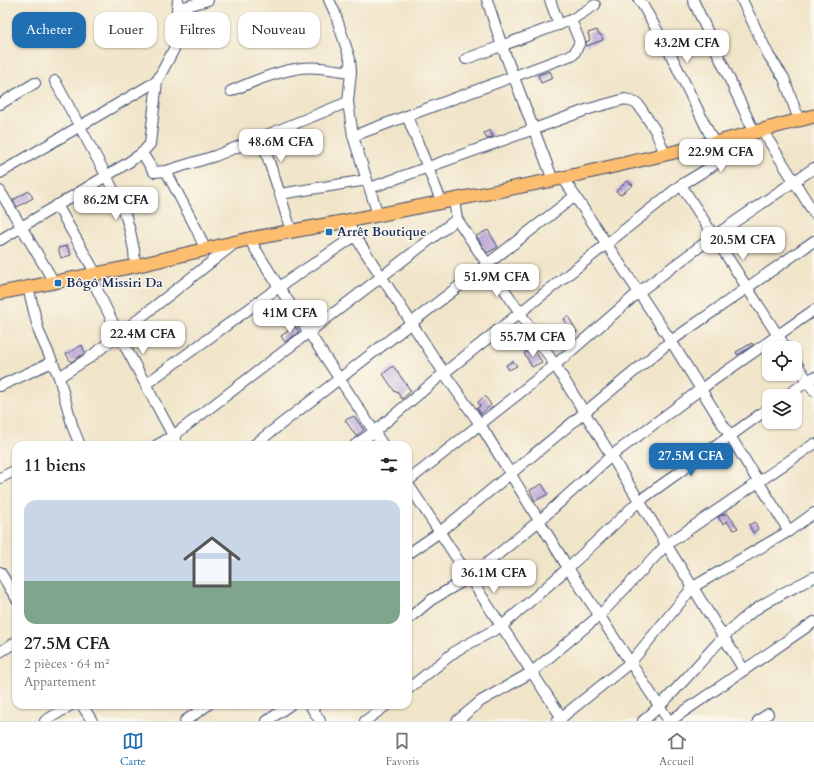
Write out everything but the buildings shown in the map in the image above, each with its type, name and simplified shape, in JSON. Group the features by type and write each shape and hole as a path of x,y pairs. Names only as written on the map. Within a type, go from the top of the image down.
{"main road":[{"path":"0,293 135,266 243,240 448,202 558,179 718,142 814,116"}],"street":[{"path":"0,240 126,164 142,153 150,144 157,81 174,49 178,4 208,0"},
{"path":"329,0 335,13 350,59 351,72 348,102 353,136 378,215"},
{"path":"487,0 502,46 534,129 558,179 575,196 608,243 789,531"},
{"path":"550,0 560,24"},
{"path":"361,441 681,185 714,165 724,157 718,142 669,50 642,4 638,0"},
{"path":"693,0 758,131 795,182 814,213"},
{"path":"742,0 769,56 784,78 799,120"},
{"path":"466,59 572,20 594,5"},
{"path":"353,136 574,54 580,42 572,20"},
{"path":"231,91 267,76 296,68 320,68 351,72"},
{"path":"55,81 106,175 126,217 134,250 135,266"},
{"path":"0,173 157,81"},
{"path":"0,104 35,84"},
{"path":"280,194 369,184 428,167 589,109 625,99 638,104 655,130 665,154"},
{"path":"142,153 154,172 166,171 215,156 348,102"},
{"path":"407,116 428,167 457,220 488,264 584,412 744,670"},
{"path":"261,138 291,231"},
{"path":"412,479 554,365 639,292 714,236 814,168"},
{"path":"166,171 196,228 205,249"},
{"path":"681,185 782,341"},
{"path":"0,191 54,282"},
{"path":"259,441 575,196"},
{"path":"57,205 93,274 119,335 176,441"},
{"path":"164,441 173,436 457,220"},
{"path":"347,221 355,236 444,373 480,424 568,568 670,721 814,622"},
{"path":"146,384 279,287 355,236"},
{"path":"59,377 90,358 243,240 279,287 380,441"},
{"path":"412,551 440,532 671,341 814,242"},
{"path":"28,287 39,332 59,377 73,428 78,441"},
{"path":"412,616 431,600 470,577 539,521 611,456 701,389 814,310"},
{"path":"0,386 52,362"},
{"path":"802,369 811,379 814,391"},
{"path":"796,389 811,379"},
{"path":"412,686 457,650 502,626 568,568 639,501 762,413"},
{"path":"457,721 481,701 532,672 600,615 666,545 814,444"},
{"path":"0,478 12,472"},
{"path":"412,488 532,672 559,719 631,662 692,587 789,531 814,513"},
{"path":"0,572 12,592"},
{"path":"643,721 660,707 724,638 749,614 774,598 814,577"},
{"path":"0,652 12,644"},
{"path":"45,721 64,709"},
{"path":"84,709 92,721"},
{"path":"185,721 202,709"},
{"path":"267,721 284,709"},
{"path":"312,709 320,721"},
{"path":"365,721 382,709"},
{"path":"758,721 768,714"}],"place":[{"name":"Arrêt Boutique","path":"329,232"},
{"name":"Bôgô Missiri Da","path":"58,283"}]}
